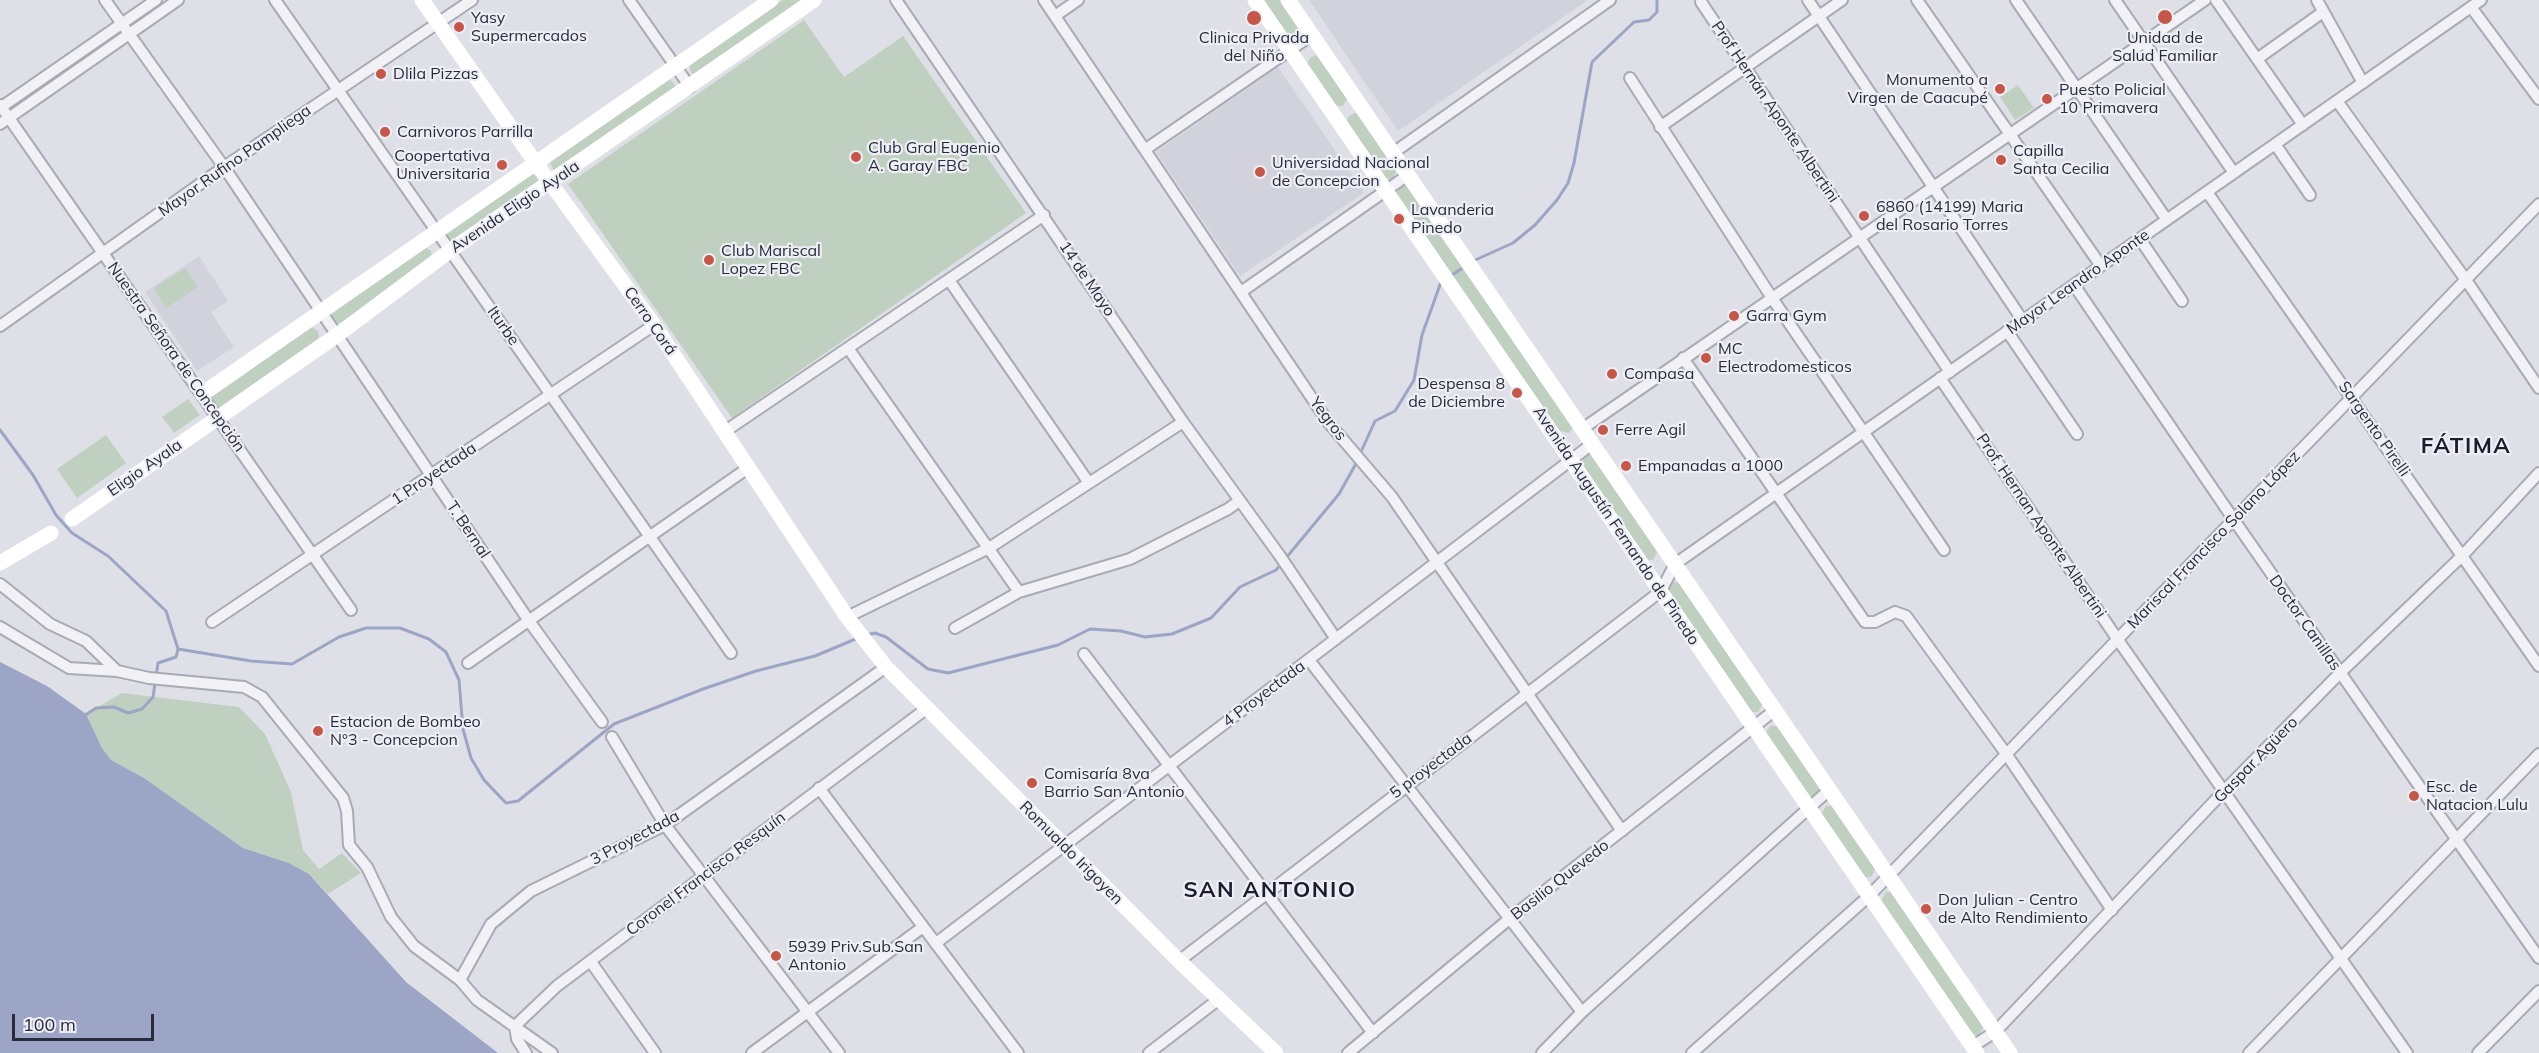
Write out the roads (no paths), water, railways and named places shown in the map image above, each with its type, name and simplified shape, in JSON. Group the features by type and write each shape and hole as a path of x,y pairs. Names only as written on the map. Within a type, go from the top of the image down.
{"street":[{"name":"T. Bernal","path":"105,0 224,167 529,621 602,722"},
{"path":"0,107 156,0"},
{"path":"5,121 178,0"},
{"name":"Iturbe","path":"275,0 731,653"},
{"name":"Cerro Corá","path":"422,0 535,162 654,325 851,623 871,647"},
{"name":"Mayor Rufino Pampliega","path":"0,326 224,167 472,0"},
{"path":"629,0 690,87"},
{"name":"Avenida Eligio Ayala","path":"202,394 771,0"},
{"name":"Avenida Eligio Ayala","path":"218,417 336,336 451,250 551,184 814,0"},
{"name":"14 de Mayo","path":"896,0 1183,422 1280,556 1336,639"},
{"name":"Yegros","path":"1044,0 1328,422 1364,462 1438,562 1622,831"},
{"path":"1055,16 1078,0"},
{"name":"Avenida Augustín Fernando de Pinedo","path":"1255,0 1975,1050"},
{"name":"Avenida Augustín Fernando de Pinedo","path":"1288,0 2010,1053"},
{"path":"1393,153 1610,0"},
{"path":"1808,0 2023,321"},
{"path":"1660,127 1842,0"},
{"path":"1917,0 2102,266"},
{"path":"2016,0 2167,220"},
{"path":"2115,0 2234,173"},
{"path":"1582,429 2205,0"},
{"path":"2216,0 2303,125"},
{"path":"2317,0 2363,83"},
{"name":"Mayor Leandro Aponte","path":"1675,564 2481,0"},
{"name":"Prof Hernán Aponte Albertini","path":"1701,2 1950,372"},
{"path":"2471,7 2539,99"},
{"path":"2257,59 2323,12"},
{"path":"1146,149 1312,35"},
{"path":"1630,78 1772,298 1944,550"},
{"path":"2337,101 2466,280 2539,388"},
{"name":"Nuestra Señora de Concepción","path":"0,107 5,121 105,253 351,610"},
{"path":"2275,144 2310,195"},
{"path":"1241,292 1408,175"},
{"name":"Sargento Pirelli","path":"2207,192 2539,666"},
{"name":"Mariscal Francisco Solano López","path":"1692,1053 1889,876 2539,204"},
{"path":"724,432 1044,216"},
{"path":"2140,239 2182,301"},
{"path":"949,280 1089,483"},
{"name":"Doctor Canillas","path":"2074,285 2340,674 2539,958"},
{"name":"1 Proyectada","path":"212,622 315,555 654,325"},
{"path":"2007,332 2078,434"},
{"path":"848,348 1019,592"},
{"path":"1683,358 1865,622 1875,622 1895,612 1906,616 2007,755 2112,910"},
{"name":"Prof. Hernan Aponte Albertini","path":"1940,378 2118,640 2225,790"},
{"name":"Eligio Ayala","path":"72,519 218,417"},
{"path":"851,623 989,548 1183,422"},
{"name":"4 Proyectada","path":"936,944 1592,444"},
{"path":"468,663 748,468"},
{"name":"Gaspar Agüero","path":"1975,1050 1995,1032 2225,790 2462,556 2539,472"},
{"path":"955,628 1019,592 1130,559 1228,509 1239,501"},
{"path":"0,563 51,533"},
{"name":"5 proyectada","path":"1179,962 1407,784 1661,591 1675,564"},
{"path":"0,584 50,624 86,641 117,671"},
{"path":"0,627 69,668 117,671 149,678 244,687 262,697 343,798 349,845 367,867 391,918 414,946 460,980 477,1000 552,1053"},
{"name":"Romualdo Irigoyen","path":"871,647 886,667 926,709 1179,962 1276,1053"},
{"path":"1084,654 1373,1033"},
{"path":"1309,660 1407,784 1508,920 1582,1012"},
{"name":"3 Proyectada","path":"460,980 491,924 531,891 665,825 886,667"},
{"name":"Coronel Francisco Resquín","path":"515,1026 557,986 926,709"},
{"name":"Basilio Quevedo","path":"1348,1053 1508,920 1775,710"},
{"path":"612,737 665,825 839,1053"},
{"path":"2249,1053 2539,754"},
{"path":"819,789 1018,1053"},
{"path":"1542,1053 1582,1012 1828,790"},
{"path":"2225,790 2407,1053"},
{"path":"752,1053 923,927"},
{"path":"591,962 655,1053"},
{"path":"2478,1053 2539,991"},
{"path":"1149,1053 1219,999"},
{"path":"515,1026 517,1039 526,1053"}],"water":[{"path":"0,662 47,686 86,714 102,748 111,760 144,778 243,848 289,863 309,874 406,982 498,1053 0,1053"}],"waterway":[{"path":"1473,261 1513,243 1535,225 1557,200 1568,183 1574,163 1592,62 1634,22 1649,20 1657,12 1657,0"},
{"path":"1452,275 1461,269"},
{"path":"1360,454 1375,421 1395,411 1414,380 1422,335 1441,282"},
{"path":"0,430 33,475 56,515 72,533 108,556 166,611 178,649 176,657 158,663 153,697 142,709 128,713 114,707 96,708 84,716"},
{"path":"1286,558 1339,494 1358,460"},
{"path":"867,635 875,633 886,637 928,669 948,673 1058,645 1090,629 1121,631 1145,637 1172,634 1211,618 1240,587 1276,570 1282,563"},
{"path":"178,649 251,661 292,664 339,637 366,628 400,628 429,639 446,652 459,680 463,729 471,758 484,780 506,803 518,801 614,724 703,689 756,671 815,656 858,638"}],"place":[{"name":"Unidad de Salud Familiar","path":"2165,17"},
{"name":"Clinica Privada del Niño","path":"1254,18"},
{"name":"Yasy Supermercados","path":"459,27"},
{"name":"Dlila Pizzas","path":"381,74"},
{"name":"Monumento a Virgen de Caacupé","path":"2000,89"},
{"name":"Puesto Policial 10 Primavera","path":"2047,99"},
{"name":"Carnivoros Parrilla","path":"385,132"},
{"name":"Club Gral Eugenio A. Garay FBC","path":"856,157"},
{"name":"Capilla Santa Cecilia","path":"2001,160"},
{"name":"Coopertativa Universitaria","path":"502,165"},
{"name":"Universidad Nacional de Concepcion","path":"1260,172"},
{"name":"6860 (14199) Maria del Rosario Torres","path":"1864,216"},
{"name":"Lavanderia Pinedo","path":"1399,219"},
{"name":"Club Mariscal Lopez FBC","path":"709,260"},
{"name":"Garra Gym","path":"1734,316"},
{"name":"MC Electrodomesticos","path":"1706,358"},
{"name":"Compasa","path":"1612,374"},
{"name":"Despensa 8 de Diciembre","path":"1517,393"},
{"name":"Ferre Agil","path":"1603,430"},
{"name":"Empanadas a 1000","path":"1626,466"},
{"name":"Estacion de Bombeo N°3 - Concepcion","path":"318,731"},
{"name":"Comisaría 8va Barrio San Antonio","path":"1032,783"},
{"name":"Esc. de Natacion Lulu","path":"2414,796"},
{"name":"Don Julian - Centro de Alto Rendimiento","path":"1926,909"},
{"name":"5939 Priv.Sub.San Antonio","path":"776,956"}],"district":[{"name":"FÁTIMA","path":"2466,446"},
{"name":"SAN ANTONIO","path":"1270,890"}]}
